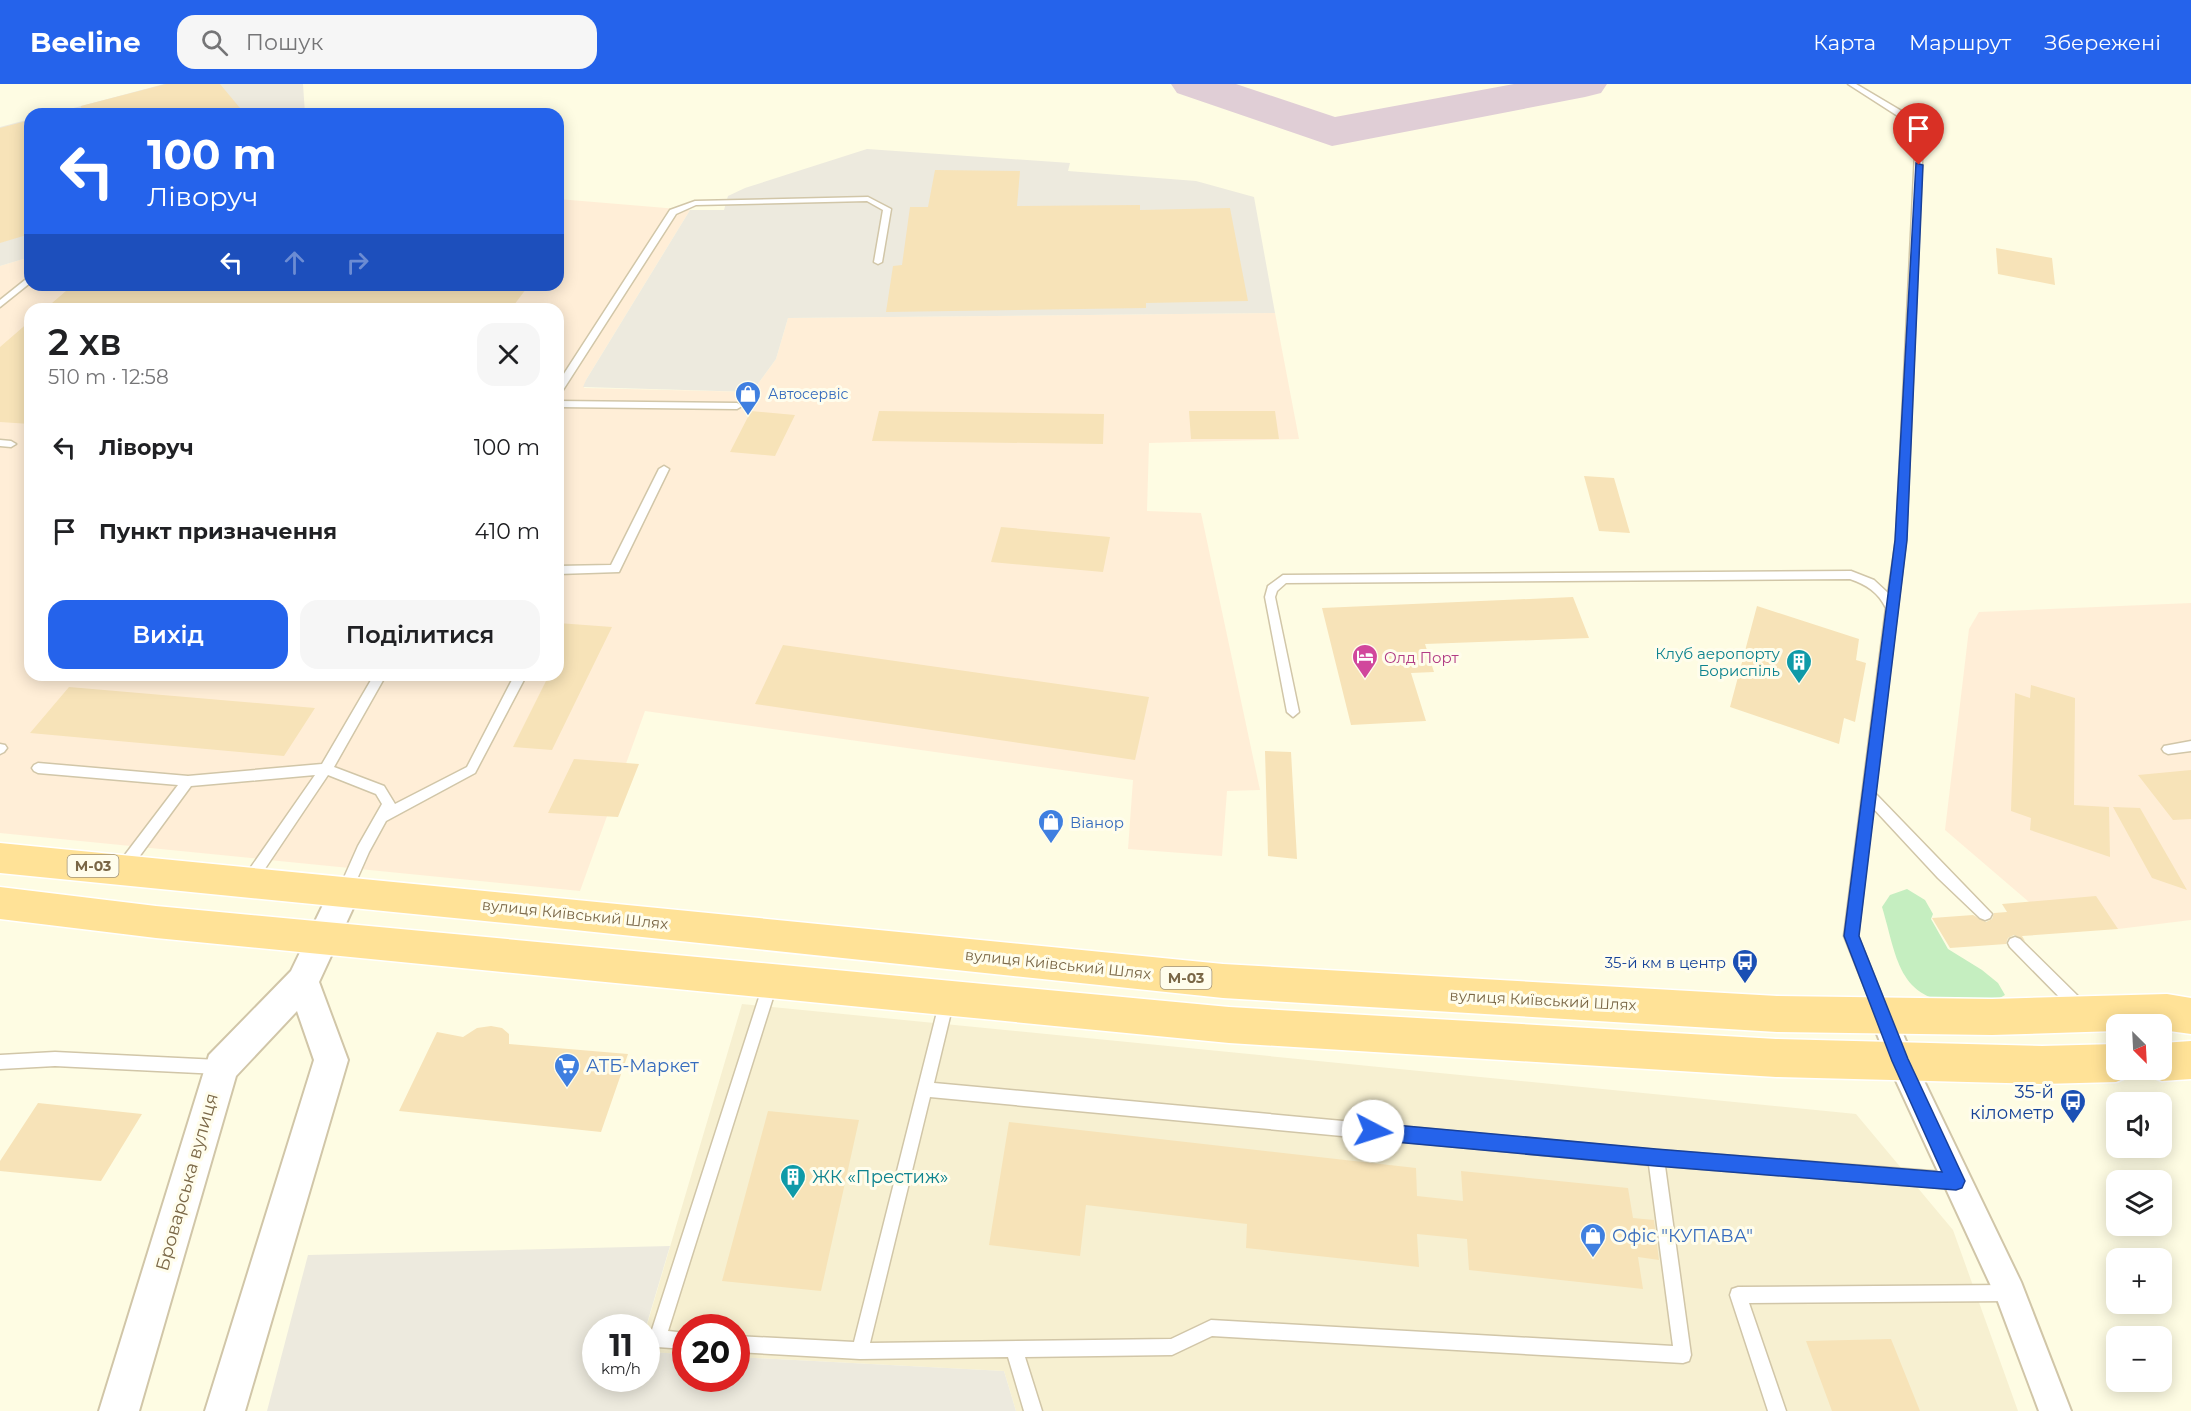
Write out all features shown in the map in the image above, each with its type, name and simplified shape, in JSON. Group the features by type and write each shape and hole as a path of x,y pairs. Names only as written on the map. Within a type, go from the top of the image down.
{"highway":[{"name":"вулиця Київський Шлях","path":"0,858 249,881 1223,981 1777,1014 1992,1017 2167,1012 2191,1016"},
{"path":"0,903 156,922 1229,1025 1776,1058 2042,1065 2106,1063"},
{"path":"2172,1061 2191,1060"}],"street":[{"name":"Броварська вулиця","path":"119,1411 221,1067 303,982 345,891"},
{"path":"225,1411 331,1060 303,982"},
{"path":"1883,1016 1900,1061 2010,1293 2055,1411"}],"lane":[{"path":"1851,84 1907,118 1920,132"},
{"path":"1883,1016 1851,936 1901,540 1920,115"},
{"path":"564,381 673,212 685,206 695,203 868,199 887,209 878,262"},
{"path":"0,304 24,284"},
{"path":"564,404 737,406"},
{"path":"0,443 11,444"},
{"path":"564,570 615,569 664,469"},
{"path":"1293,712 1270,597 1272,589 1283,579 1851,574 1876,584 1886,595 1892,608"},
{"path":"249,881 326,769 377,681"},
{"path":"379,819 471,770 517,681"},
{"path":"2168,749 2191,746"},
{"path":"38,768 188,781 326,769 380,790 388,804 345,891"},
{"path":"122,869 188,781"},
{"path":"1868,794 1943,874 1985,914"},
{"path":"2015,943 2086,1014"},
{"path":"672,1340 657,1339 771,981"},
{"path":"860,1351 948,998"},
{"path":"0,1062 55,1059 221,1067"},
{"path":"925,1089 1656,1158 1956,1181"},
{"path":"750,1345 860,1351 1172,1347 1211,1328 1683,1355 1656,1158"},
{"path":"1777,1411 1738,1295 2010,1293"},
{"path":"1014,1349 1033,1411"}],"shaded area":[{"path":"164,84 303,84 305,108 74,108"},
{"path":"24,121 24,259 0,266 0,127"},
{"path":"867,149 1070,163 1068,171 1196,181 1254,197 1275,313 788,318 776,359 752,392 583,387 690,210 724,210 728,196 745,188"},
{"path":"564,200 690,210 586,380 584,388 752,392 776,359 788,318 1275,313 1299,439 1149,443 1147,511 1201,513 1260,790 1227,791 1222,856 1128,849 1133,780 645,711 580,891 0,833 0,266 24,259 24,291 564,291"},
{"path":"2191,603 2191,920 2118,929 2029,902 1945,830 1969,629 1979,612"},
{"path":"742,1004 1856,1114 1953,1230 2018,1411 1016,1411 1004,1371 750,1358 750,1314 672,1314 672,1353 660,1353 660,1314 650,1314"},
{"path":"670,1246 650,1314 582,1314 582,1392 660,1392 660,1353 672,1353 672,1392 750,1392 750,1358 1004,1371 1016,1411 267,1411 308,1255"}],"green space":[{"path":"1907,889 1925,900 1933,914 1931,919 1948,949 1982,970 1998,983 2005,995 1989,1002 1961,1003 1940,1000 1924,994 1912,985 1903,973 1897,958 1882,907 1890,895"}],"building":[{"path":"166,84 220,84 240,108 81,108 81,106"},
{"path":"24,122 24,236 0,243 0,128"},
{"path":"935,170 1020,171 1017,206 1140,205 1140,210 1230,208 1248,301 1146,303 1146,308 886,312 893,266 902,265 910,207 928,207"},
{"path":"1996,248 2052,258 2055,285 1998,274"},
{"path":"66,291 524,291 516,303 52,303"},
{"path":"24,326 24,424 0,422 0,347"},
{"path":"751,411 795,415 775,456 730,452"},
{"path":"879,411 1104,414 1103,444 872,441"},
{"path":"1189,411 1275,411 1279,439 1191,439"},
{"path":"1584,476 1614,478 1630,533 1599,531"},
{"path":"1001,527 1110,537 1103,572 991,562"},
{"path":"1573,597 1589,638 1425,644 1434,672 1411,673 1426,721 1351,725 1322,608"},
{"name":"Клуб аеропорту Бориспіль","path":"1757,606 1859,639 1856,660 1866,663 1855,722 1844,718 1839,744 1730,707"},
{"path":"564,623 612,627 552,750 513,747 546,681 564,681"},
{"path":"783,645 1149,697 1135,760 755,704"},
{"path":"2031,685 2075,698 2074,805 2109,807 2110,857 2030,830 2031,818 2011,811 2015,693 2030,698"},
{"path":"69,687 315,708 284,756 30,733"},
{"path":"1265,751 1291,752 1297,859 1268,856"},
{"path":"574,759 639,764 618,817 548,813"},
{"path":"2191,770 2191,819 2173,820 2138,775"},
{"path":"2113,807 2140,808 2187,890 2152,878"},
{"path":"2096,896 2118,929 2022,936 2025,941 2014,935 2008,938 2006,944 1950,948 1932,918 1973,915 1986,922 1992,919 1994,913 2007,912 2002,904"},
{"path":"491,1026 502,1028 509,1034 509,1044 628,1054 601,1132 399,1111 437,1032 463,1037 477,1028"},
{"path":"38,1103 142,1114 101,1181 0,1171 0,1161"},
{"name":"ЖК «Престиж»","path":"768,1111 859,1120 821,1291 722,1281"},
{"path":"1009,1122 1416,1168 1417,1196 1463,1201 1461,1171 1628,1188 1633,1218 1654,1220 1659,1260 1638,1257 1643,1289 1469,1270 1467,1239 1417,1234 1419,1267 1246,1248 1247,1224 1086,1205 1080,1256 989,1245"},
{"path":"1891,1339 1920,1411 1832,1411 1806,1341"}],"taxiway":[{"path":"1193,84 1332,132 1585,84"}],"place":[{"name":"Автосервіс","path":"748,417"},
{"name":"Олд Порт","path":"1365,680"},
{"name":"Клуб аеропорту Бориспіль","path":"1799,685"},
{"name":"Віанор","path":"1051,845"},
{"name":"35-й км в центр","path":"1745,985"},
{"name":"АТБ-Маркет","path":"567,1089"},
{"name":"35-й кілометр","path":"2073,1125"},
{"name":"ЖК «Престиж»","path":"793,1200"},
{"name":"Офіс \"КУПАВА\"","path":"1593,1259"}],"route":[{"path":"1373,1131 1656,1158 1956,1181 1900,1061 1851,936 1901,540 1919,165"}]}
